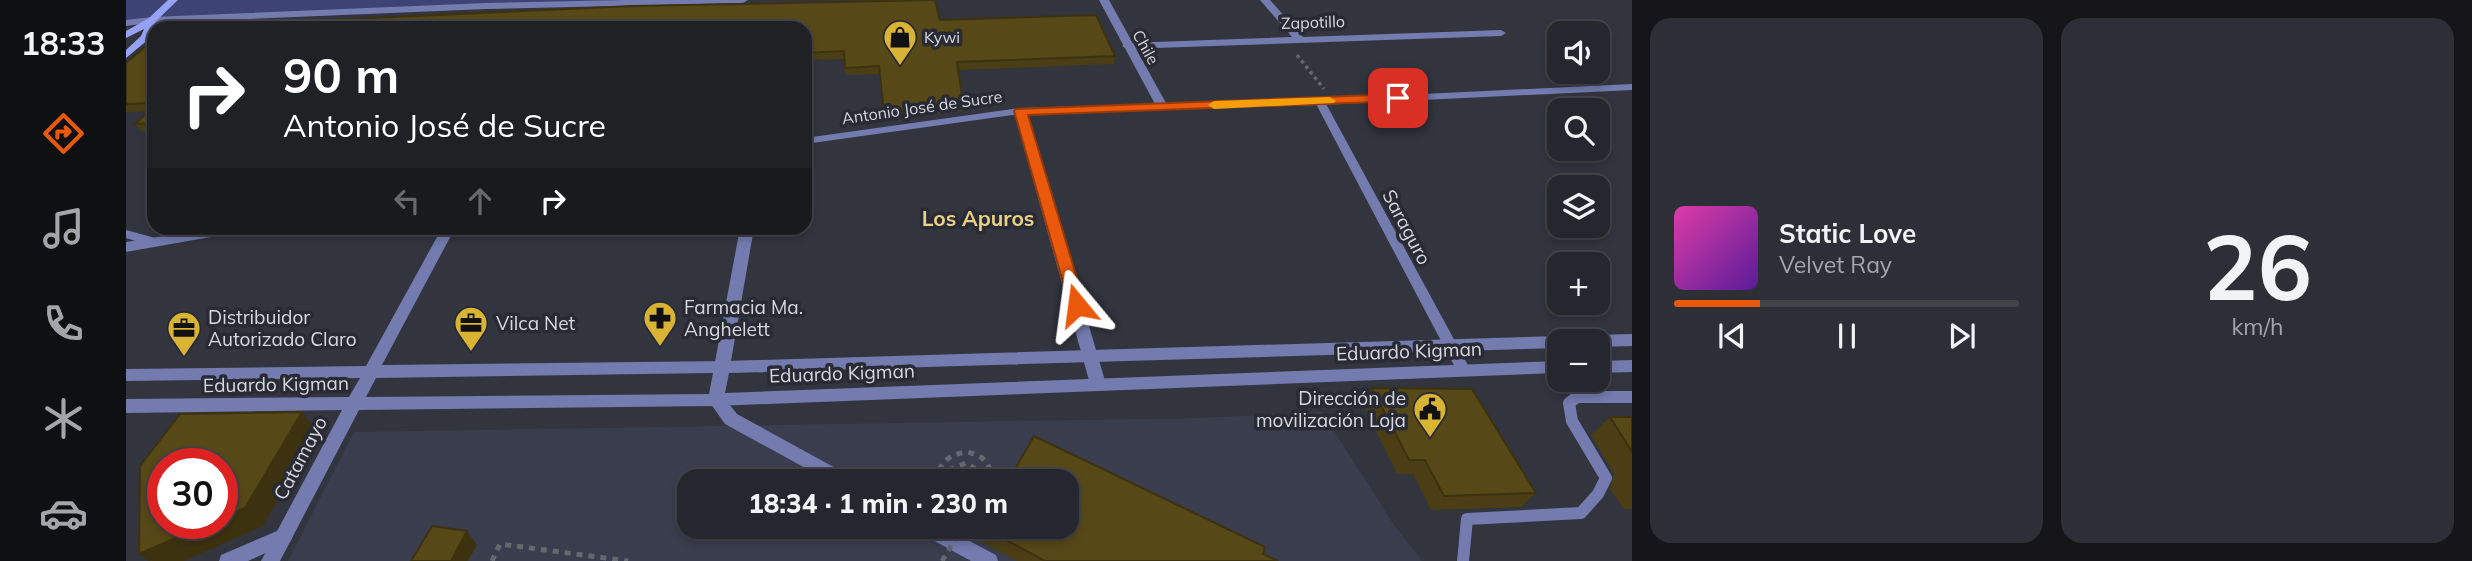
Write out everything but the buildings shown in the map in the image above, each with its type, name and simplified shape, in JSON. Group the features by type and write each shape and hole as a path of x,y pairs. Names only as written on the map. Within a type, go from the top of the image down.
{"main road":[{"path":"149,21 173,0"},
{"path":"153,21 155,17"},
{"path":"126,35 147,22"},
{"path":"126,55 147,35"}],"street":[{"path":"126,23 155,17 607,1 743,0"},
{"name":"Chile","path":"1104,0 1162,107"},
{"path":"1265,0 1299,38"},
{"name":"Zapotillo","path":"1127,46 1501,33"},
{"name":"Antonio José de Sucre","path":"812,140 1020,111 1632,87"},
{"name":"Saraguro","path":"1327,101 1447,345 1463,369"},
{"path":"1020,111 1098,384"},
{"path":"126,234 154,242"},
{"path":"126,247 196,235"},
{"name":"Catamayo","path":"270,561 444,235"},
{"path":"746,235 716,400 731,419 822,469"},
{"path":"1610,341 1632,340"},
{"name":"Eduardo Kigman","path":"126,375 722,367 1547,342"},
{"path":"1610,366 1632,366"},
{"name":"Eduardo Kigman","path":"126,406 716,400 1547,367"},
{"path":"228,561 284,536"},
{"path":"948,539 989,561"}],"lane":[{"path":"1463,561 1467,519 1581,513 1598,494 1606,478 1572,421 1569,403 1577,397 1632,397"}],"path":[{"path":"1283,39 1327,101"},
{"path":"940,469 944,458 966,452 976,454 989,463 992,469"},
{"path":"952,469 966,463 975,469"},
{"path":"942,561 956,539"},
{"path":"492,561 500,544 628,561"}],"shaded area":[{"path":"126,0 613,2 147,21 126,23"},
{"path":"1322,412 1394,525 1422,561 288,561 354,432 1201,418"}],"slow traffic":[{"path":"1214,105 1330,101"}],"place":[{"name":"Kywi","path":"900,67"},
{"name":"Farmacia Ma. Anghelett","path":"660,348"},
{"name":"Vilca Net","path":"471,353"},
{"name":"Distribuidor Autorizado Claro","path":"184,358"},
{"name":"Dirección de movilización Loja","path":"1430,439"}],"district":[{"name":"Los Apuros","path":"978,219"}],"route":[{"path":"1077,305 1020,111 1398,98"}]}
